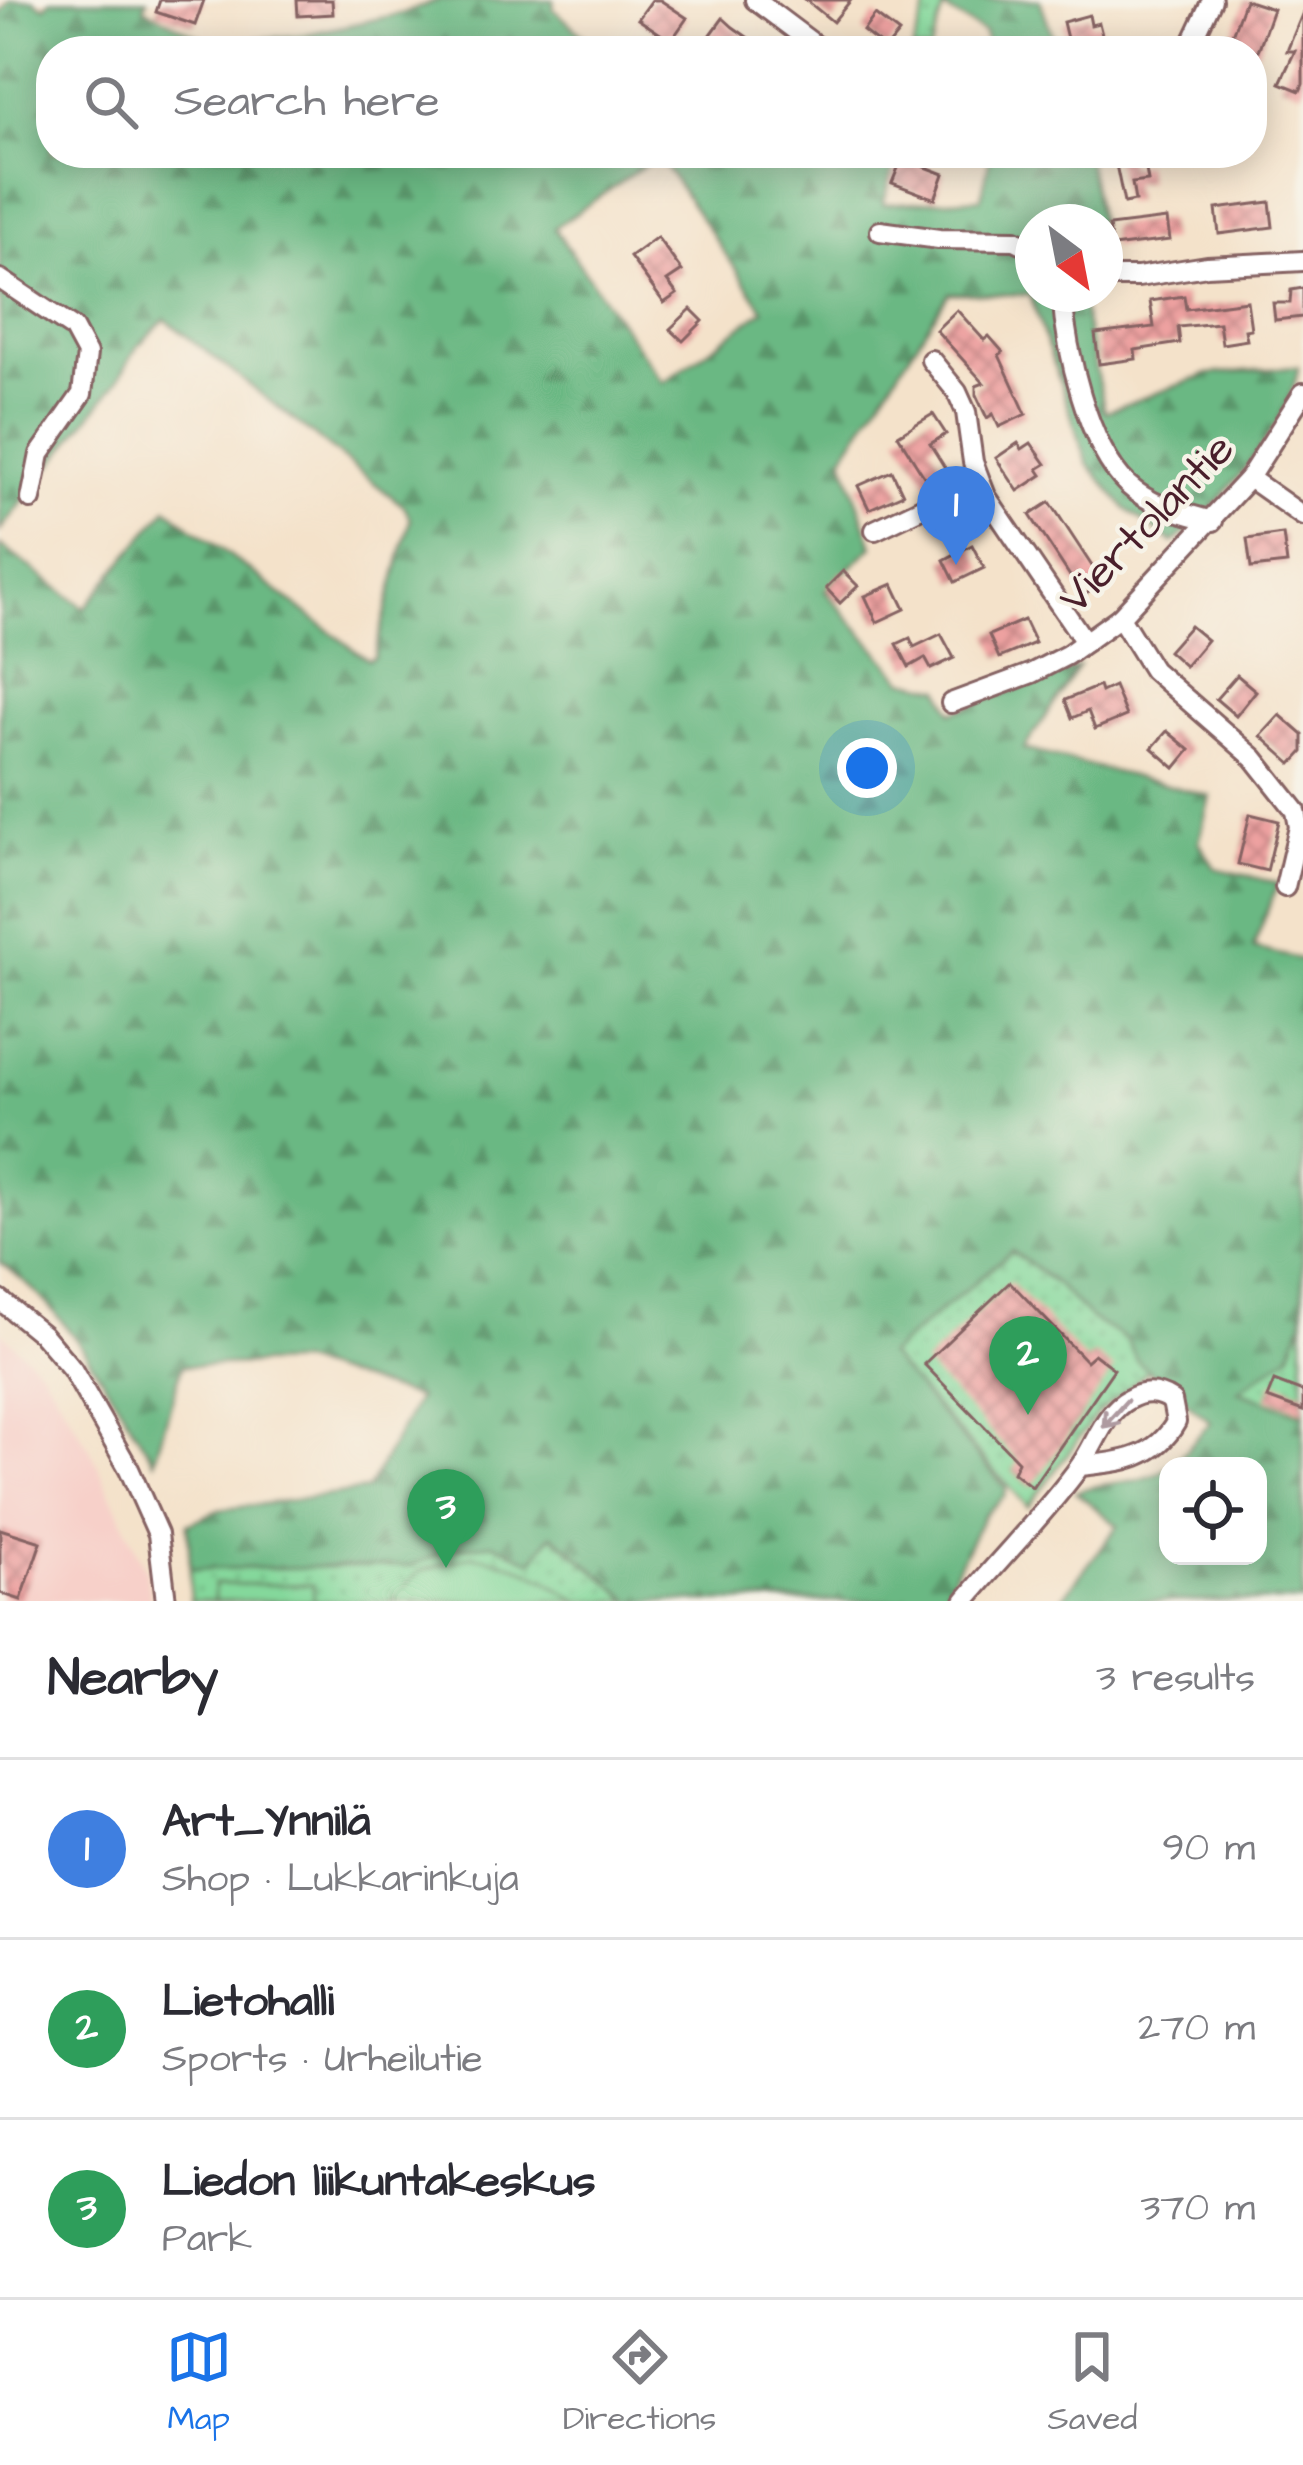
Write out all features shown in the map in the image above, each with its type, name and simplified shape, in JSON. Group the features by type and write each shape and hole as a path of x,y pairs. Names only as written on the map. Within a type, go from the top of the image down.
{"street":[{"path":"755,0 803,36"},
{"path":"1195,36 1212,0"},
{"path":"880,231 938,239 1015,240"},
{"path":"1123,278 1207,266 1303,261"},
{"path":"0,279 74,328 87,354 82,394 40,454 31,499"},
{"path":"1063,312 1078,389 1097,436 1126,484 1162,508 1213,521"},
{"path":"931,360 957,392 966,412 978,481 1085,642"},
{"name":"Viertolantie","path":"951,703 1032,673 1120,617 1250,478 1303,393"},
{"path":"1250,478 1303,515"},
{"path":"875,530 978,481"},
{"path":"1120,617 1153,670 1254,758 1295,811 1299,827 1285,887"},
{"path":"0,1300 43,1335 72,1369 129,1469 158,1534 166,1601"},
{"path":"965,1601 1080,1466 1112,1413 1124,1402 1148,1393 1160,1393 1172,1402 1176,1422 1148,1452 1132,1460 1080,1466"}],"shaded area":[{"path":"0,1331 42,1371 91,1451 146,1571 150,1601 0,1601"}],"green space":[{"path":"10,0 33,0 45,7 50,0 147,0 144,8 198,36 36,36 36,168 641,168 554,228 663,383 764,310 666,168 894,168 883,204 981,198 988,168 1089,168 1096,204 1015,204 1015,295 949,293 843,457 873,546 825,591 904,680 941,688 952,712 1078,667 1024,749 1210,796 1199,842 1215,868 1278,883 1253,948 1303,960 1303,1320 1290,1354 1238,1391 1303,1414 1303,1601 1060,1601 1118,1526 1076,1492 1159,1472 1159,1565 1267,1565 1267,1457 1179,1457 1211,1422 1137,1361 1126,1339 1091,1319 1056,1284 1012,1251 888,1355 1006,1488 1005,1496 984,1515 940,1601 631,1601 552,1534 532,1561 492,1543 450,1549 411,1566 190,1569 188,1524 219,1510 367,1490 418,1398 300,1363 182,1366 154,1461 67,1328 0,1262 0,545 85,608 167,508 368,660 374,657 410,520 405,507 165,319 137,347 117,382 0,531 0,14"},
{"path":"439,0 554,0 553,9 584,36 292,36 404,13"},
{"path":"929,0 958,0 944,9 935,36 917,36"},
{"path":"958,0 1040,0 1053,36 985,36 944,9"},
{"path":"1036,312 1083,312 1105,412 1209,374 1298,367 1282,411 1249,463 1209,511 1173,543 1126,509 1088,464"},
{"path":"1012,1251 1056,1284 1091,1319 1126,1339 1137,1361 1149,1370 1097,1414 1028,1507 887,1355"},
{"path":"1303,1286 1303,1414 1237,1391"},
{"path":"552,1534 631,1601 190,1601 190,1569 410,1566 450,1549 492,1543 532,1561"},
{"path":"471,1556 515,1565 579,1601 390,1601 420,1571"},
{"path":"214,1584 313,1585 314,1601 214,1601"}],"building":[{"path":"160,0 204,0 195,25 156,12"},
{"path":"297,0 332,0 333,14 298,16"},
{"path":"652,0 660,0 687,18 674,36 664,36 638,19"},
{"path":"806,0 851,0 833,22"},
{"path":"1245,0 1273,9 1263,36 1232,35"},
{"path":"1303,12 1300,91 1280,83 1295,51 1287,51"},
{"path":"875,15 899,33 869,36 863,31"},
{"path":"1089,15 1091,25 1099,23 1102,36 1066,36 1063,22"},
{"path":"723,18 746,36 710,36"},
{"path":"898,168 928,168 944,174 935,199 892,183"},
{"path":"1117,168 1146,168 1148,181 1132,183 1135,201 1124,203"},
{"path":"1270,202 1273,227 1219,234 1216,209"},
{"path":"1167,219 1170,240 1123,246 1123,224"},
{"path":"657,237 682,271 667,281 677,294 664,303 630,257"},
{"path":"1303,288 1303,317 1275,320 1273,303 1290,303 1291,290"},
{"path":"1184,296 1186,309 1247,301 1251,329 1245,330 1247,340 1222,344 1219,323 1178,327 1180,343 1135,350 1136,359 1099,364 1095,334 1154,327 1150,301"},
{"path":"691,309 703,321 683,341 670,329"},
{"path":"957,310 984,340 989,336 1003,352 999,355 1026,414 999,427 993,414 987,418 976,395 976,386 984,383 936,330"},
{"path":"933,414 946,434 930,444 947,471 928,483 898,435"},
{"path":"1018,443 1022,449 1031,443 1046,464 1038,469 1042,475 1018,491 996,458"},
{"path":"892,471 903,494 869,509 858,486"},
{"path":"1050,502 1103,583 1083,596 1030,515"},
{"path":"966,507 981,529 966,539 951,517"},
{"path":"1283,534 1287,564 1251,568 1247,539"},
{"path":"972,545 984,568 955,582 944,560"},
{"path":"843,571 858,586 840,603 826,588"},
{"path":"893,584 905,609 877,622 865,596"},
{"path":"1024,620 1035,643 999,658 989,635"},
{"path":"1190,626 1207,640 1185,666 1168,651"},
{"path":"941,634 954,658 931,669 925,658 909,667 897,644 910,638 914,647"},
{"path":"1237,675 1256,691 1236,716 1216,699"},
{"path":"1099,686 1101,692 1114,686 1126,716 1095,729 1088,711 1072,718 1065,700"},
{"path":"1280,715 1303,735 1303,752 1292,764 1261,736"},
{"path":"1167,731 1190,750 1175,768 1152,748"},
{"path":"1250,814 1279,821 1267,871 1238,864"},
{"path":"1010,1282 1086,1361 1094,1354 1114,1369 1032,1487 1013,1472 1018,1461 924,1364"},
{"path":"1274,1381 1303,1392 1303,1411 1267,1398"},
{"path":"0,1529 41,1542 21,1600 0,1593"}],"place":[{"name":"Art_Ynnilä","path":"956,565"},
{"name":"Lietohalli","path":"1028,1415"},
{"name":"Liedon liikuntakeskus","path":"446,1568"}]}
